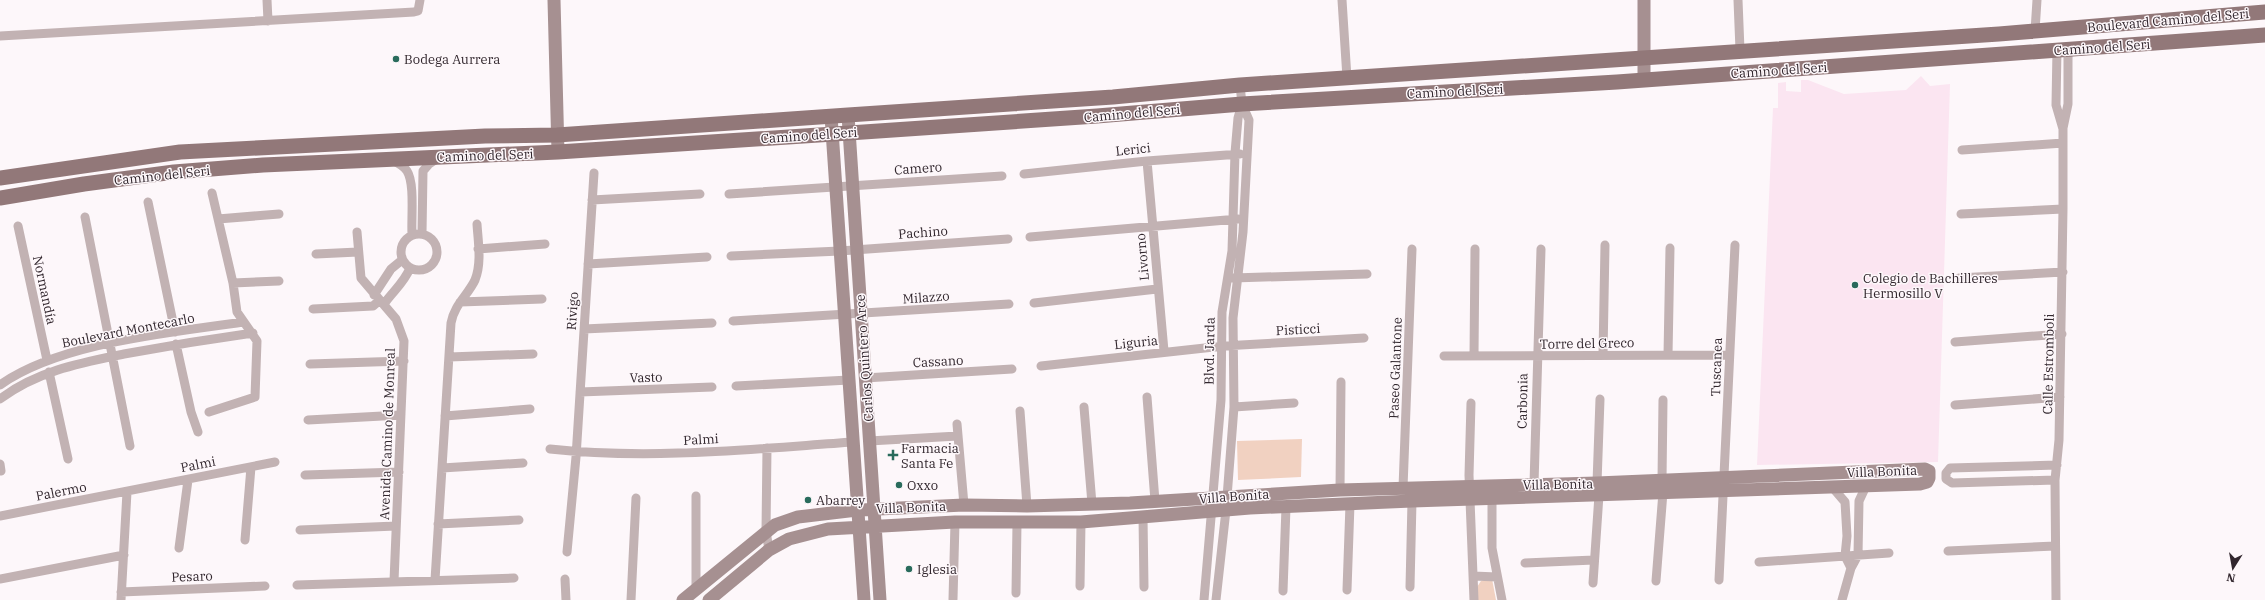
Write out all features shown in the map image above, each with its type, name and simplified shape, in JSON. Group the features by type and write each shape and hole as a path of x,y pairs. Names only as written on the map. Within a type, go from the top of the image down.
{"main road":[{"name":"Boulevard Camino del Seri","path":"2071,28 2265,12"},
{"name":"Camino del Seri","path":"0,178 180,152 478,136 557,135 1112,97 1240,85 2071,28"},
{"path":"2201,39 2225,32 2265,30"},
{"name":"Camino del Seri","path":"0,198 84,184 174,172 389,159 558,152 849,133 1097,116 1242,104 1644,80 2265,35"},
{"path":"1097,116 1112,97"}],"street":[{"path":"267,0 268,21"},
{"path":"0,36 414,12 418,11 420,0"},
{"path":"554,0 558,152"},
{"path":"1342,0 1347,78"},
{"path":"1644,0 1644,80"},
{"path":"1738,0 1740,50"},
{"path":"2035,31 2037,0"},
{"path":"2062,49 2068,104 2063,129"},
{"path":"2062,49 2056,105 2063,129"},
{"path":"1240,85 1242,104"},
{"name":"Blvd. Jarda","path":"1216,600 1221,497 1222,312 1232,251 1235,154 1238,118 1242,104"},
{"name":"Blvd. Jarda","path":"1221,497 1234,407 1233,318 1243,219 1249,120 1242,104"},
{"path":"2056,105 2068,104"},
{"name":"Carlos Quintero Arce","path":"848,115 880,600"},
{"name":"Carlos Quintero Arce","path":"831,116 864,600"},
{"name":"Calle Estromboli","path":"2056,600 2054,480 2057,464 2062,334 2063,129"},
{"path":"1962,150 2064,143"},
{"name":"Lerici","path":"1024,174 1147,161 1246,154"},
{"path":"422,234 423,171 429,164 441,157"},
{"path":"389,159 401,165 408,172 410,182 412,234"},
{"name":"Livorno","path":"1147,161 1157,289 1164,352"},
{"name":"Rivigo","path":"567,552 576,452 594,173"},
{"name":"Camero","path":"729,194 1002,176"},
{"path":"209,412 255,397 257,341 253,333 243,322 237,312 233,283 212,193"},
{"path":"592,200 700,194"},
{"path":"148,202 175,332"},
{"path":"1960,214 2063,209"},
{"path":"218,219 279,214"},
{"path":"85,217 114,356 130,446"},
{"path":"1030,236 1243,219"},
{"path":"435,580 452,317 475,280 478,271 477,224"},
{"name":"Normandía","path":"18,226 47,360"},
{"name":"Avenida Camino de Monreal","path":"357,232 361,278 396,319 402,330 404,341 394,581"},
{"path":"412,234 422,234 435,243 436,258 425,269 410,268 402,260 401,245 412,234"},
{"name":"Pachino","path":"731,256 857,250 1008,239"},
{"path":"478,249 545,244"},
{"path":"1603,355 1605,245"},
{"name":"Tuscanea","path":"1719,580 1735,245"},
{"path":"1668,355 1670,248"},
{"name":"Paseo Galantone","path":"1403,488 1412,249"},
{"path":"1474,356 1475,249"},
{"name":"Carbonia","path":"1534,484 1536,356 1541,249"},
{"path":"316,254 358,252"},
{"path":"588,264 707,257"},
{"path":"379,300 391,269 402,260"},
{"path":"313,309 373,306 404,282 410,268"},
{"path":"1959,278 2062,272"},
{"path":"1228,279 1367,274"},
{"path":"233,283 279,281"},
{"path":"1034,303 1157,289"},
{"path":"460,302 542,299"},
{"name":"Milazzo","path":"733,321 1009,304"},
{"name":"Boulevard Montecarlo","path":"0,385 47,360 81,350 175,332 243,322"},
{"path":"584,329 712,323"},
{"path":"0,399 28,380 49,372 114,356 176,344 253,333"},
{"path":"1955,342 2062,334"},
{"name":"Pisticci","path":"1234,345 1364,338"},
{"path":"176,344 191,412 198,432"},
{"name":"Liguria","path":"1041,366 1234,345"},
{"path":"449,357 533,354"},
{"name":"Torre del Greco","path":"1444,356 1729,355"},
{"path":"310,364 404,360"},
{"name":"Cassano","path":"865,378 1012,369"},
{"path":"49,372 68,459"},
{"path":"736,386 849,380"},
{"path":"1340,490 1341,382"},
{"name":"Vasto","path":"580,392 712,387"},
{"path":"1147,397 1155,501"},
{"path":"1955,405 2060,397"},
{"path":"1593,583 1598,489 1600,399"},
{"path":"1656,581 1662,486 1663,400"},
{"path":"1471,403 1471,493 1474,600"},
{"path":"1234,407 1294,404"},
{"path":"1084,407 1092,504"},
{"path":"445,416 530,410"},
{"path":"1020,411 1027,506"},
{"path":"308,420 401,415"},
{"path":"957,424 964,505"},
{"path":"869,441 958,436"},
{"name":"Palmi","path":"550,449 576,452 656,454 853,442"},
{"path":"767,448 766,530 769,550"},
{"name":"Palmi","path":"127,492 275,462"},
{"path":"442,468 523,463"},
{"path":"2054,480 1952,483 1946,479 1946,473 1950,468 2057,464"},
{"path":"245,540 251,467"},
{"name":"Villa Bonita","path":"709,600 769,550 789,539 807,533 858,526 954,522 1081,522 1220,511 1412,501 1471,493 1724,483 1925,469 1929,471 1929,478 1927,482 1920,484 1833,488 1724,483"},
{"path":"305,475 399,472"},
{"path":"179,548 188,480"},
{"name":"Villa Bonita","path":"1492,492 1534,484 1598,489"},
{"path":"1842,600 1851,568 1858,555 1859,501 1866,486"},
{"name":"Villa Bonita","path":"683,600 766,530 775,525 798,517 874,508 964,505 1027,506 1092,504 1340,490 1403,488 1471,493"},
{"path":"1833,488 1846,502 1847,536 1845,556 1851,568"},
{"path":"121,596 127,492"},
{"name":"Palermo","path":"0,516 127,492"},
{"path":"1492,492 1492,548 1502,600"},
{"path":"696,496 696,589"},
{"path":"631,600 636,498"},
{"path":"1410,586 1412,501"},
{"path":"1347,590 1350,504"},
{"path":"1283,592 1286,507"},
{"name":"Blvd. Jarda","path":"1204,600 1220,511"},
{"path":"1847,516 1859,516"},
{"path":"1143,517 1144,586"},
{"path":"438,524 519,520"},
{"path":"953,599 954,522"},
{"path":"1080,586 1081,522"},
{"path":"1016,593 1017,523"},
{"path":"300,530 396,526"},
{"path":"1847,536 1859,536"},
{"path":"1948,551 2055,546"},
{"path":"1759,562 1889,553"},
{"path":"0,579 124,555"},
{"path":"1525,563 1594,560"},
{"path":"1474,576 1497,577"},
{"path":"297,585 514,578"},
{"path":"565,579 566,600"},
{"name":"Pesaro","path":"121,596 265,586"}],"shaded area":[{"name":"Colegio de Bachilleres Hermosillo V","path":"1921,76 1930,86 1950,84 1938,462 1757,465 1773,108 1778,108 1778,83 1786,82 1786,91 1801,92 1801,80 1808,80 1844,94 1906,90"},
{"path":"1302,439 1301,477 1238,480 1237,441"},
{"path":"1492,579 1496,600 1475,600 1475,590 1481,581"}],"place":[{"name":"Bodega Aurrera","path":"396,59"},
{"name":"Colegio de Bachilleres Hermosillo V","path":"1855,285"},
{"name":"Farmacia Santa Fe","path":"893,455"},
{"name":"Oxxo","path":"899,485"},
{"name":"Abarrey","path":"808,500"},
{"name":"Iglesia","path":"909,569"}]}
